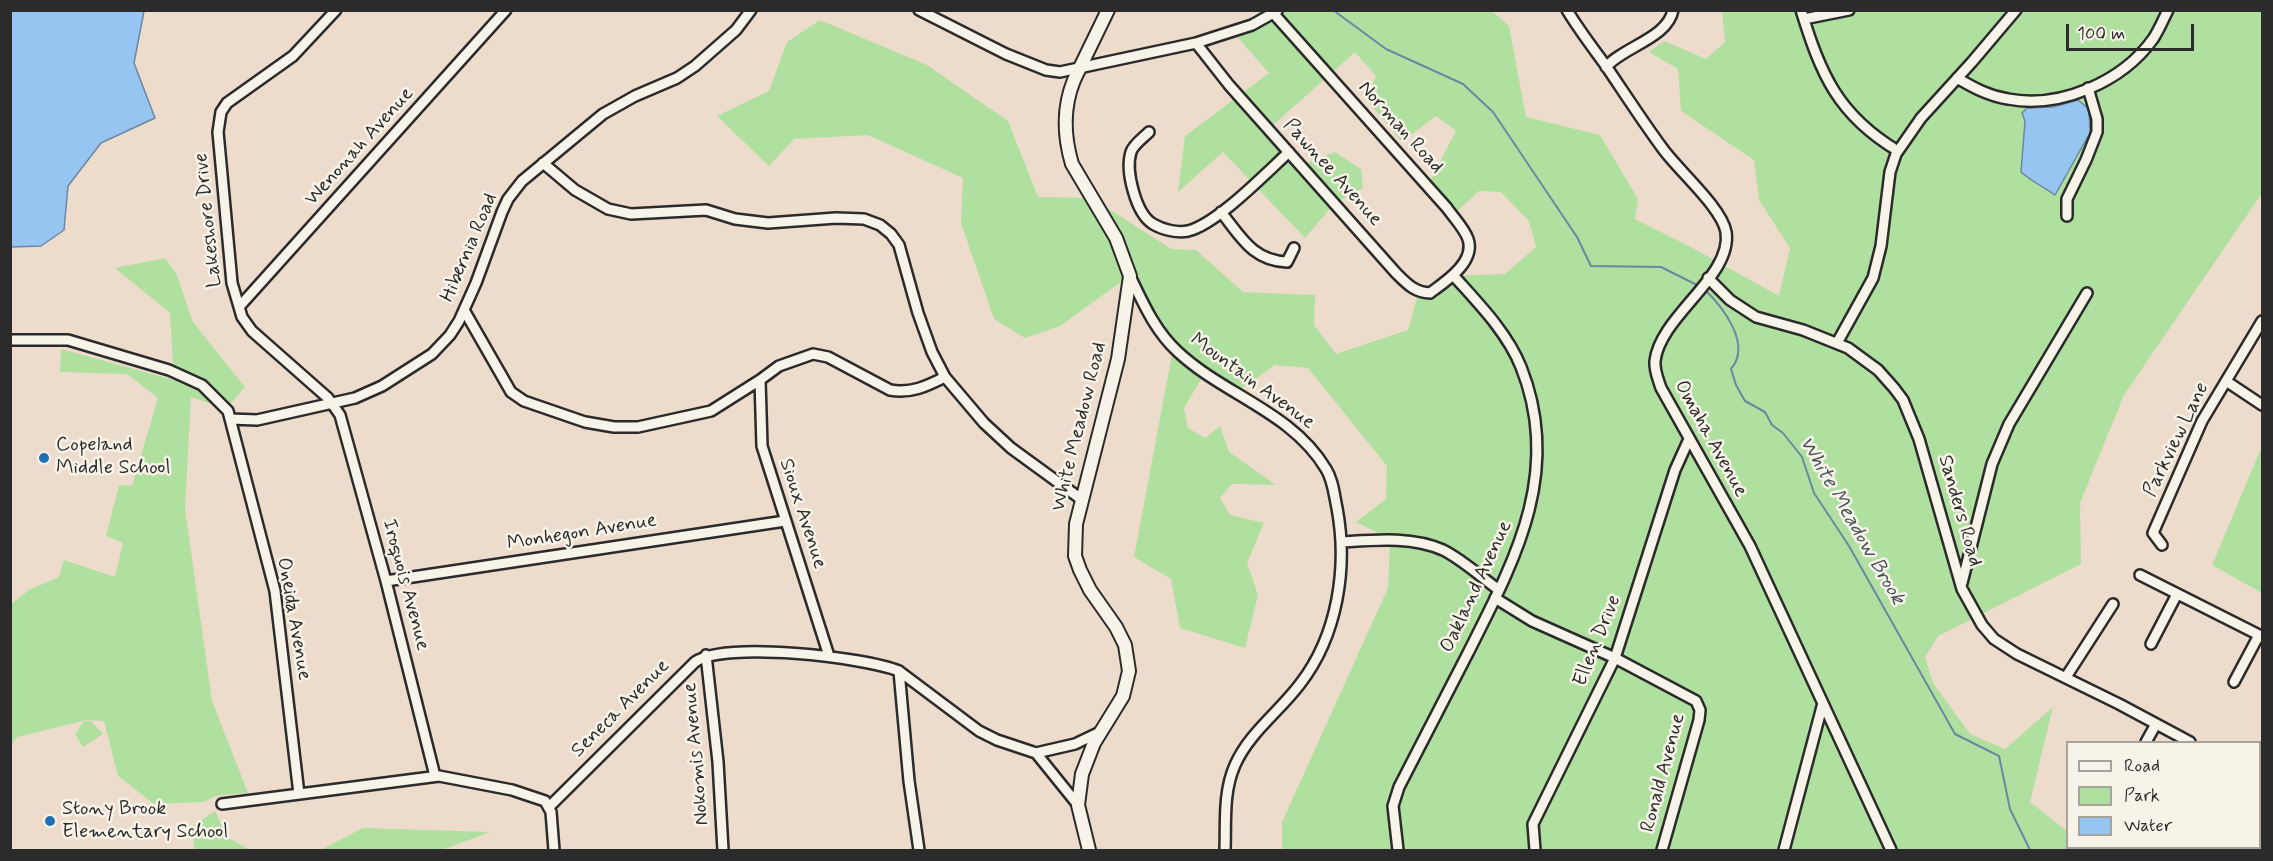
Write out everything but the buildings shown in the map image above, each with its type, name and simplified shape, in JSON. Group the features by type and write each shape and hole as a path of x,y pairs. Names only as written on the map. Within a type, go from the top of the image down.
{"street":[{"name":"Lakeshore Drive","path":"333,404 252,331 242,317 232,283 219,132 221,112 234,98 293,56 336,10"},
{"name":"Wenonah Avenue","path":"239,307 506,10"},
{"name":"Hibernia Road","path":"333,404 355,398 382,386 432,354 450,335 464,310 508,199 522,181 617,105 677,78 695,66 728,37 751,10"},
{"path":"919,10 1005,54 1046,70 1060,72 1196,43 1252,25 1276,12"},
{"name":"White Meadow Road","path":"1089,850 1078,805 1082,774 1100,732 1123,696 1129,671 1125,645 1080,570 1075,556 1076,524 1118,359 1130,276 1116,238 1072,164 1068,152 1066,112 1069,92 1108,10"},
{"name":"Omaha Avenue","path":"1567,10 1664,150 1720,216 1726,231 1726,247 1720,263 1662,341 1654,361 1661,388 1750,546 1891,850"},
{"path":"1606,67 1652,36 1672,18 1673,10"},
{"path":"1849,10 1802,15 1816,58 1830,86 1850,114 1876,138 1898,150"},
{"path":"1837,343 1873,278 1881,246 1890,172 1898,150 1921,117 2016,10"},
{"path":"1957,78 1982,92 2007,99 2028,102 2063,97 2102,83 2133,61 2153,38 2168,10"},
{"name":"Norman Road","path":"1276,12 1447,208 1465,232 1469,242 1466,259 1453,275"},
{"name":"Pawnee Avenue","path":"1196,43 1229,85 1410,287 1419,292 1430,293 1453,275"},
{"path":"2067,216 2067,199 2097,132 2097,119 2088,88"},
{"path":"1149,132 1131,150 1128,165 1132,186 1139,204 1151,223 1180,232 1202,226 1289,152"},
{"path":"543,162 575,190 591,200 608,209 630,214 706,210 735,219 768,223 836,218 871,220 886,229 899,244 918,313 932,352 945,377 984,423 1011,448 1081,499"},
{"path":"1221,212 1246,243 1262,257 1287,262 1294,248"},
{"name":"Oakland Avenue","path":"1398,850 1393,806 1399,787 1497,594 1524,533 1536,464 1534,417 1520,365 1500,330 1453,275"},
{"name":"Mountain Avenue","path":"1130,276 1154,325 1176,351 1218,383 1274,416 1309,446 1327,470 1333,484 1342,542 1340,584 1334,617 1309,671 1252,738 1234,767 1226,802 1226,850"},
{"name":"Sanders Road","path":"1707,281 1756,317 1803,330 1848,348 1878,370 1903,400 1919,439 1961,586 1971,608 1994,639 2017,654 2188,741"},
{"path":"1961,586 1992,464 2009,424 2087,293"},
{"path":"464,310 511,392 524,401 585,422 614,427 638,427 711,411 779,366 813,354 828,357 890,390 901,392 923,389 945,377"},
{"name":"Parkview Lane","path":"2162,546 2153,533 2202,421 2262,321"},
{"path":"10,340 68,340 179,374 202,385 228,411 230,418 257,420 333,404"},
{"name":"Sioux Avenue","path":"760,380 762,446 829,656"},
{"path":"2226,381 2262,405"},
{"name":"Iroquois Avenue","path":"333,404 340,416 386,581 435,776"},
{"name":"Oneida Avenue","path":"230,418 275,591 299,794"},
{"name":"Ellen Drive","path":"1535,850 1533,824 1615,658 1675,470 1689,439"},
{"name":"Monhegon Avenue","path":"386,581 785,520"},
{"path":"1342,542 1377,540 1422,544 1442,550 1532,621 1615,658"},
{"path":"2140,575 2261,636 2235,682"},
{"path":"2151,644 2177,594"},
{"path":"2066,677 2113,604"},
{"path":"706,655 744,652 829,656 849,658 899,671 979,731 997,740 1036,753 1075,744 1100,732"},
{"name":"Seneca Avenue","path":"549,807 675,681 706,655"},
{"name":"Nokomis Avenue","path":"706,655 718,762 723,850"},
{"name":"Ronald Avenue","path":"1615,658 1685,694 1696,701 1700,710 1700,720 1662,850"},
{"path":"899,671 909,781 919,850"},
{"path":"1784,850 1823,703"},
{"path":"2147,741 2156,724"},
{"path":"1036,753 1078,805"},
{"path":"222,804 435,776 512,790 545,801 551,812 554,850"},
{"path":"1217,850 1226,836"}],"green space":[{"path":"1261,11 1492,11 1509,26 1526,117 1600,135 1638,199 1635,219 1779,296 1790,248 1759,200 1754,160 1681,111 1678,69 1649,52 1664,41 1706,59 1725,42 1722,11 2262,11 2262,193 2124,395 2080,503 2081,564 1938,636 1925,657 1933,683 1970,734 2005,749 2053,707 2030,802 2066,830 2066,849 2100,850 1282,850 1282,822 1388,588 1390,539 1356,522 1386,499 1387,466 1308,368 1275,365 1238,391 1206,371 1184,408 1188,428 1205,438 1220,426 1229,452 1276,485 1232,484 1220,498 1230,515 1264,523 1247,563 1258,595 1245,648 1180,628 1171,579 1134,557 1173,349 1132,274 1060,326 1025,338 994,319 961,223 963,178 868,135 794,139 769,166 717,116 769,91 787,42 820,20 927,65 1008,121 1038,197 1092,198 1171,249 1196,250 1243,292 1315,295 1314,325 1336,354 1408,330 1418,295 1450,276 1505,274 1536,247 1529,221 1501,192 1479,191 1452,216 1427,187 1456,131 1436,116 1402,142 1366,99 1376,76 1355,52 1271,127 1299,166 1335,152 1361,169 1363,188 1334,204 1305,238 1223,152 1178,192 1185,136 1269,73 1233,32"},
{"path":"165,258 176,273 193,322 245,387 226,409 191,397 185,509 212,701 248,793 215,796 204,802 154,804 118,776 104,721 87,720 17,737 11,746 11,604 29,590 59,577 64,560 115,577 123,543 106,536 119,485 132,486 158,398 127,374 60,372 61,349 174,380 170,313 115,268"},
{"path":"2262,446 2262,593 2212,565"},
{"path":"91,721 103,734 83,747 75,734 83,722"},
{"path":"215,811 227,837 250,850 194,850 193,834 188,829"},
{"path":"363,828 490,832 442,850 320,850"}],"water":[{"path":"10,11 144,11 134,63 155,118 101,143 68,186 64,230 41,246 11,247"},
{"path":"2078,100 2089,109 2090,133 2055,195 2021,172 2025,121 2022,113 2027,108 2053,107"}],"waterway":[{"name":"White Meadow Brook","path":"1333,10 1386,49 1463,84 1493,112 1577,237 1591,266 1661,267 1699,286"},
{"name":"White Meadow Brook","path":"1704,289 1726,316 1737,337 1737,359 1731,369 1736,385 1745,401 1765,412 1772,425 1783,433 1802,457 1814,493 1849,546 1955,734 1999,756 2010,809 2030,850"}],"place":[{"name":"Copeland Middle School","path":"44,458"},
{"name":"Stony Brook Elementary School","path":"50,821"}]}
